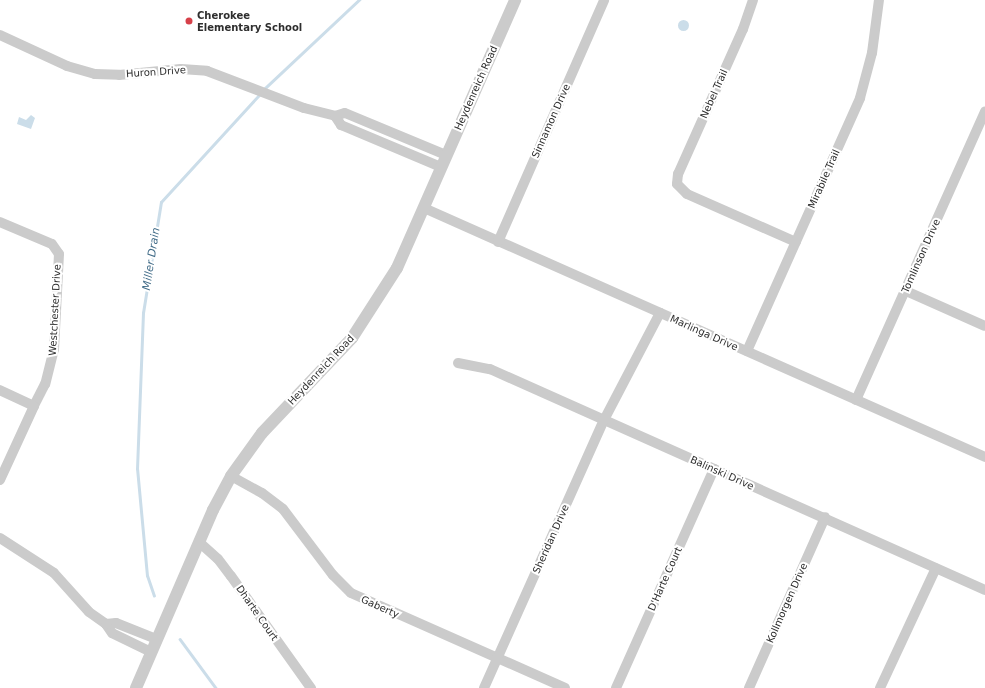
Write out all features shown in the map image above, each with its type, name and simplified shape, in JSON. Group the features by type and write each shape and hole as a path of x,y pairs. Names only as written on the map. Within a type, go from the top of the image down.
{"street":[{"name":"Heydenreich Road","path":"136,688 199,542 231,476 262,433 338,353 362,323 397,268 515,0"},
{"name":"Sinnamon Drive","path":"498,242 604,0"},
{"name":"Nebel Trail","path":"753,0 743,29 678,174 679,188 796,242"},
{"name":"Mirabile Trail","path":"747,351 860,98 872,53 878,0"},
{"name":"Huron Drive","path":"0,35 67,66 88,72 119,75 181,69 219,74 304,108 335,116 345,113 446,155"},
{"name":"Tomlinson Drive","path":"856,400 906,291 985,111"},
{"name":"Huron Drive","path":"335,116 341,125 441,167"},
{"path":"371,137 376,125"},
{"name":"Marlinga Drive","path":"424,208 985,458"},
{"name":"Westchester Drive","path":"0,222 52,244 58,254 54,349 48,375 0,480"},
{"path":"906,291 985,326"},
{"name":"Sheridan Drive","path":"484,688 499,659 604,420 660,313"},
{"name":"Balinski Drive","path":"458,362 490,369 825,517 985,590"},
{"path":"0,390 34,406"},
{"name":"D'Harte Court","path":"616,688 714,469"},
{"name":"Gaberty","path":"231,476 262,493 283,509 333,575 351,593 565,688"},
{"name":"Kollmorgen Drive","path":"749,688 825,517"},
{"path":"0,538 54,573 88,612 106,624 112,633 151,652"},
{"name":"Dharte Court","path":"199,542 218,559 311,688"},
{"path":"880,688 936,568"},
{"path":"106,624 116,623 156,639"},
{"path":"127,641 132,629"}],"water":[{"path":"683,19 687,21 689,25 687,29 683,31 679,29 677,25 679,21"},
{"path":"31,115 35,118 31,129 17,124 19,117 26,120"}],"waterway":[{"name":"Miller Drain","path":"263,90 359,0"},
{"name":"Miller Drain","path":"154,596 147,576 137,469 143,313 161,202 260,94"},
{"name":"Miller Drain","path":"180,639 216,688"}],"place":[{"name":"Cherokee Elementary School","path":"189,21"}]}
